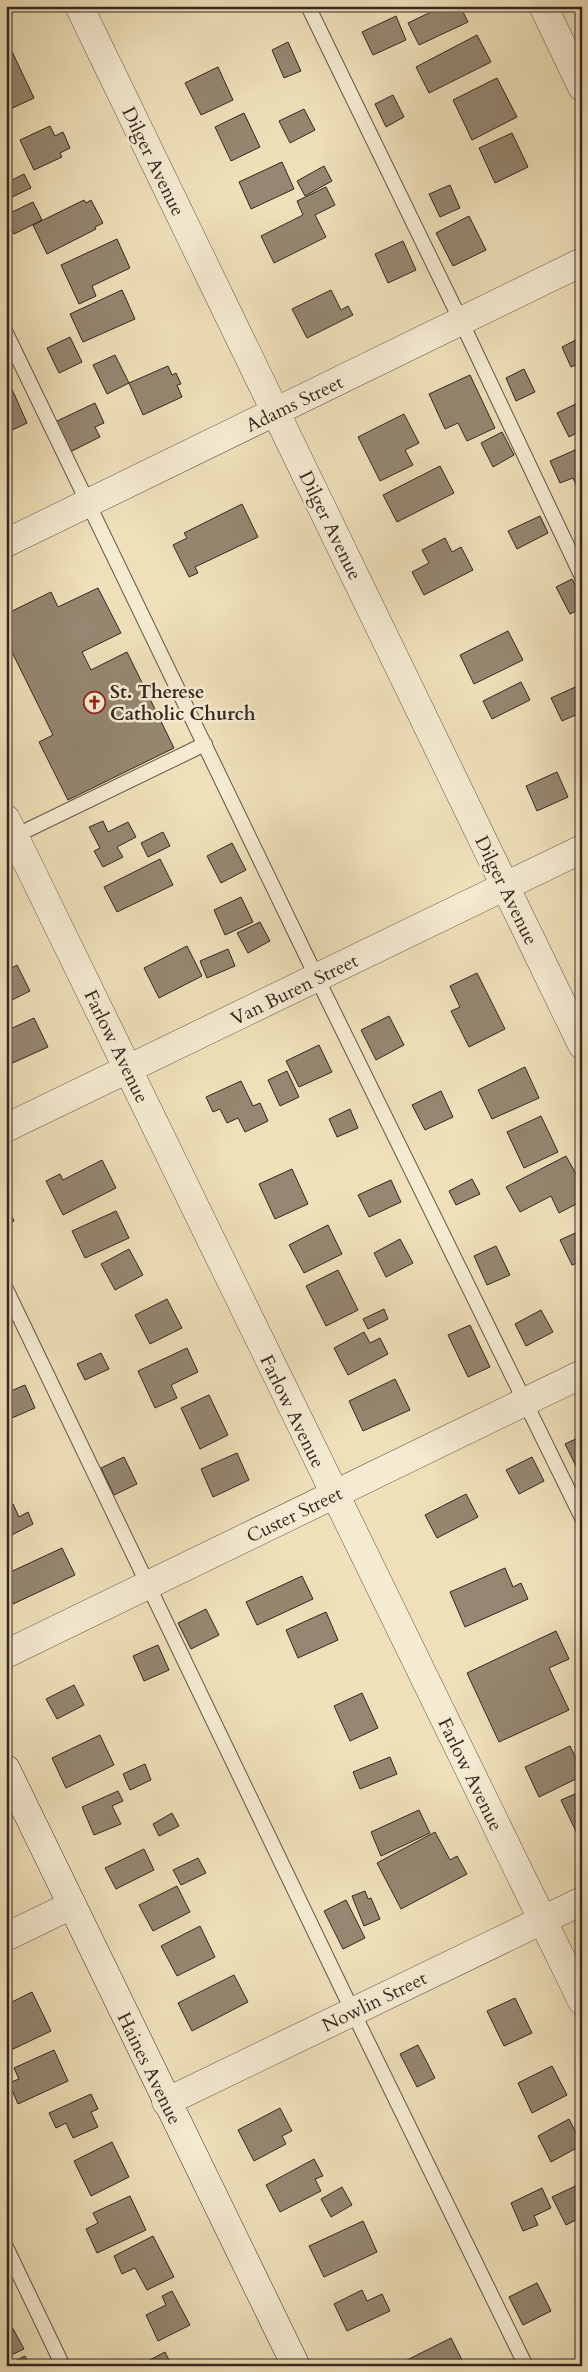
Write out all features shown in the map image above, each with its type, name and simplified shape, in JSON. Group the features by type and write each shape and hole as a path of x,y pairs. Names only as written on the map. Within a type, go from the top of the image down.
{"street":[{"name":"Dilger Avenue","path":"79,6 582,1045"},
{"path":"543,6 582,87"},
{"name":"Adams Street","path":"6,543 582,262"},
{"name":"Farlow Avenue","path":"10,828 582,2002"},
{"name":"Van Buren Street","path":"6,1128 582,850"},
{"name":"Custer Street","path":"6,1654 582,1374"},
{"name":"Haines Avenue","path":"6,1769 166,2102 296,2366"},
{"name":"Nowlin Street","path":"166,2102 582,1901"},
{"path":"6,1937 72,1905"}],"lane":[{"path":"308,6 461,321 582,577"},
{"path":"6,333 317,978 582,1518"},
{"path":"10,828 205,744"},
{"path":"6,1289 353,2012 526,2366"},
{"path":"6,2247 63,2366"}],"building":[{"path":"431,6 460,6 468,22 419,45 408,23 433,11"},
{"path":"396,16 406,40 373,55 362,32"},
{"path":"477,35 491,62 429,93 416,67"},
{"path":"6,41 34,98 6,111"},
{"path":"288,42 301,71 284,78 272,50"},
{"path":"218,67 233,100 201,115 185,83"},
{"path":"497,78 517,117 472,140 453,100"},
{"path":"393,95 404,117 386,127 375,104"},
{"path":"304,109 315,130 290,143 279,121"},
{"path":"244,113 260,147 231,161 215,127"},
{"path":"50,126 55,136 63,132 70,148 60,153 62,157 34,170 20,140"},
{"path":"512,133 528,167 495,183 479,148"},
{"path":"282,162 294,189 251,209 239,182"},
{"path":"324,166 332,181 305,196 297,181"},
{"path":"24,174 31,188 8,199 6,183"},
{"path":"450,185 460,208 440,217 429,194"},
{"path":"326,187 335,205 315,215 326,237 274,263 261,236 303,215 297,201"},
{"path":"84,200 86,203 91,200 103,223 95,227 96,229 47,254 33,225"},
{"path":"33,202 42,220 14,234 6,215"},
{"path":"469,216 486,250 453,266 436,233"},
{"path":"117,239 130,268 92,286 96,296 79,304 61,265"},
{"path":"403,241 416,270 388,283 375,254"},
{"path":"122,290 135,319 83,342 70,314"},
{"path":"331,290 341,310 348,306 353,315 307,338 292,309"},
{"path":"582,327 582,362 571,367 562,347 580,338 576,330"},
{"path":"70,337 82,362 59,373 47,348"},
{"path":"115,355 129,383 107,394 93,365"},
{"path":"168,366 172,375 176,373 181,384 177,385 182,397 143,415 129,383"},
{"path":"524,369 535,392 516,401 506,378"},
{"path":"470,375 495,428 467,441 458,423 445,429 429,394"},
{"path":"11,387 27,423 6,433 6,389"},
{"path":"582,401 582,430 569,437 557,413"},
{"path":"95,403 104,423 95,427 100,437 70,452 55,422"},
{"path":"404,414 419,443 405,450 413,465 380,481 358,437"},
{"path":"502,432 514,455 493,467 481,443"},
{"path":"582,447 582,497 573,478 560,483 550,461"},
{"path":"440,466 454,493 397,522 383,495"},
{"path":"242,504 258,537 195,567 198,573 189,577 173,545 187,538 184,533"},
{"path":"540,516 548,533 517,549 508,531"},
{"path":"445,538 452,552 461,547 473,570 424,595 412,572 429,563 422,550"},
{"path":"572,579 582,597 582,608 570,614 556,587"},
{"name":"St. Therese Catholic Church","path":"98,588 121,633 82,652 91,670 127,652 174,748 68,800 39,742 53,735 6,640 6,614 51,592 58,607"},
{"path":"508,631 523,660 474,684 460,655"},
{"path":"521,682 530,700 492,719 483,701"},
{"path":"582,684 582,712 562,721 551,698"},
{"path":"557,772 568,797 537,811 526,786"},
{"path":"103,821 108,832 128,822 136,837 117,847 123,857 103,867 94,851 100,848 89,827"},
{"path":"163,832 170,846 148,857 141,843"},
{"path":"232,843 246,870 221,883 207,856"},
{"path":"160,859 173,885 117,912 104,887"},
{"path":"241,897 253,922 225,935 214,910"},
{"path":"260,922 270,941 248,953 237,933"},
{"path":"187,946 202,976 159,998 144,968"},
{"path":"228,949 235,966 207,978 200,961"},
{"path":"17,965 30,991 6,1003 6,971"},
{"path":"477,973 505,1029 469,1047 451,1011 460,1007 450,986"},
{"path":"389,1016 404,1045 376,1060 361,1030"},
{"path":"34,1018 48,1047 6,1066 6,1031"},
{"path":"319,1045 332,1072 299,1087 286,1061"},
{"path":"525,1067 539,1098 492,1119 478,1090"},
{"path":"287,1071 299,1097 280,1106 268,1080"},
{"path":"241,1081 253,1106 260,1103 268,1121 245,1132 238,1118 227,1123 220,1109 213,1112 206,1097"},
{"path":"441,1091 453,1117 425,1130 412,1105"},
{"path":"350,1109 358,1128 337,1137 329,1119"},
{"path":"541,1116 558,1152 524,1168 507,1132"},
{"path":"566,1156 582,1185 582,1201 559,1213 551,1196 520,1212 506,1187"},
{"path":"102,1160 116,1188 63,1215 46,1181 60,1174 63,1180"},
{"path":"292,1169 308,1204 275,1219 259,1184"},
{"path":"472,1179 480,1194 456,1205 449,1191"},
{"path":"391,1180 401,1202 369,1217 358,1195"},
{"path":"6,1204 14,1221 6,1225"},
{"path":"116,1211 129,1238 85,1258 72,1231"},
{"path":"328,1225 342,1254 304,1273 289,1245"},
{"path":"582,1230 582,1261 572,1265 560,1240"},
{"path":"400,1239 413,1263 386,1277 374,1253"},
{"path":"496,1246 510,1275 487,1285 474,1256"},
{"path":"129,1249 143,1275 115,1290 101,1264"},
{"path":"338,1270 358,1310 326,1326 306,1286"},
{"path":"167,1299 182,1328 150,1344 135,1315"},
{"path":"384,1309 388,1319 368,1329 363,1319"},
{"path":"541,1310 553,1332 526,1346 515,1324"},
{"path":"470,1325 490,1367 468,1377 448,1335"},
{"path":"364,1332 370,1343 380,1338 388,1354 348,1375 334,1348"},
{"path":"187,1348 198,1372 171,1385 177,1398 155,1408 138,1371"},
{"path":"101,1353 109,1369 85,1380 77,1364"},
{"path":"395,1379 410,1410 363,1431 349,1401"},
{"path":"25,1385 35,1408 12,1418 6,1404 6,1393"},
{"path":"209,1395 228,1435 200,1449 181,1408"},
{"path":"582,1436 582,1475 581,1476 565,1444"},
{"path":"237,1453 249,1480 213,1497 201,1469"},
{"path":"124,1457 137,1484 114,1495 101,1468"},
{"path":"532,1457 544,1481 519,1494 506,1470"},
{"path":"466,1494 478,1517 437,1538 425,1515"},
{"path":"13,1504 19,1517 28,1512 33,1524 6,1538 6,1507"},
{"path":"62,1548 75,1575 13,1604 6,1590 6,1574"},
{"path":"505,1568 513,1587 521,1583 528,1599 465,1627 450,1592"},
{"path":"302,1576 313,1599 257,1625 246,1602"},
{"path":"206,1609 219,1635 191,1649 178,1623"},
{"path":"326,1612 338,1640 298,1658 286,1630"},
{"path":"556,1631 569,1659 549,1668 569,1710 499,1742 467,1673"},
{"path":"158,1645 169,1670 144,1681 133,1656"},
{"path":"74,1685 84,1705 57,1719 46,1699"},
{"path":"362,1693 378,1728 350,1741 334,1706"},
{"path":"100,1735 114,1765 66,1788 52,1758"},
{"path":"570,1746 582,1771 582,1776 539,1797 525,1767"},
{"path":"390,1757 397,1774 360,1789 353,1772"},
{"path":"145,1764 151,1780 130,1790 123,1774"},
{"path":"118,1791 123,1801 112,1806 121,1824 94,1835 82,1807"},
{"path":"582,1791 582,1844 561,1800"},
{"path":"419,1810 430,1833 381,1856 371,1832"},
{"path":"172,1813 179,1826 159,1836 153,1824"},
{"path":"435,1832 450,1860 457,1856 467,1874 401,1909 377,1863"},
{"path":"144,1849 154,1870 116,1889 105,1868"},
{"path":"198,1858 206,1873 181,1885 173,1870"},
{"path":"177,1886 190,1912 153,1931 139,1905"},
{"path":"365,1891 368,1899 371,1898 380,1919 364,1926 352,1896"},
{"path":"346,1900 365,1938 343,1949 324,1911"},
{"path":"200,1926 215,1957 177,1976 161,1946"},
{"path":"234,1975 248,2002 192,2031 178,2003"},
{"path":"32,1992 51,2031 11,2050 6,2040 6,2025 9,2024 6,2018 6,2005"},
{"path":"515,1998 532,2033 504,2046 487,2011"},
{"path":"418,2045 435,2078 417,2087 400,2054"},
{"path":"54,2050 68,2081 18,2104 9,2083 19,2079 14,2068"},
{"path":"552,2066 567,2095 532,2113 518,2083"},
{"path":"91,2094 98,2109 91,2112 98,2127 73,2138 66,2123 56,2128 49,2113"},
{"path":"280,2108 292,2131 282,2136 286,2144 254,2161 238,2130"},
{"path":"569,2119 582,2145 551,2162 538,2136"},
{"path":"112,2142 129,2177 91,2196 74,2161"},
{"path":"314,2159 323,2176 315,2179 321,2191 280,2212 266,2185"},
{"path":"582,2183 582,2217 566,2225 552,2197"},
{"path":"342,2187 352,2205 331,2217 321,2199"},
{"path":"542,2188 551,2208 534,2216 538,2225 523,2231 511,2203"},
{"path":"130,2196 146,2230 97,2253 86,2229 98,2223 93,2213"},
{"path":"363,2221 377,2252 324,2277 309,2246"},
{"path":"153,2236 174,2277 147,2290 135,2268 122,2274 114,2256"},
{"path":"537,2283 551,2311 523,2325 509,2297"},
{"path":"362,2290 367,2301 382,2294 390,2311 347,2331 334,2304"},
{"path":"172,2291 190,2325 158,2341 146,2315 166,2305 162,2296"},
{"path":"11,2325 24,2349 7,2357 6,2327"},
{"path":"451,2338 464,2364 395,2366"},
{"path":"165,2352 172,2366 138,2366"},
{"path":"25,2356 30,2366 6,2366 6,2365"}],"place":[{"name":"St. Therese Catholic Church","path":"94,702"}]}
